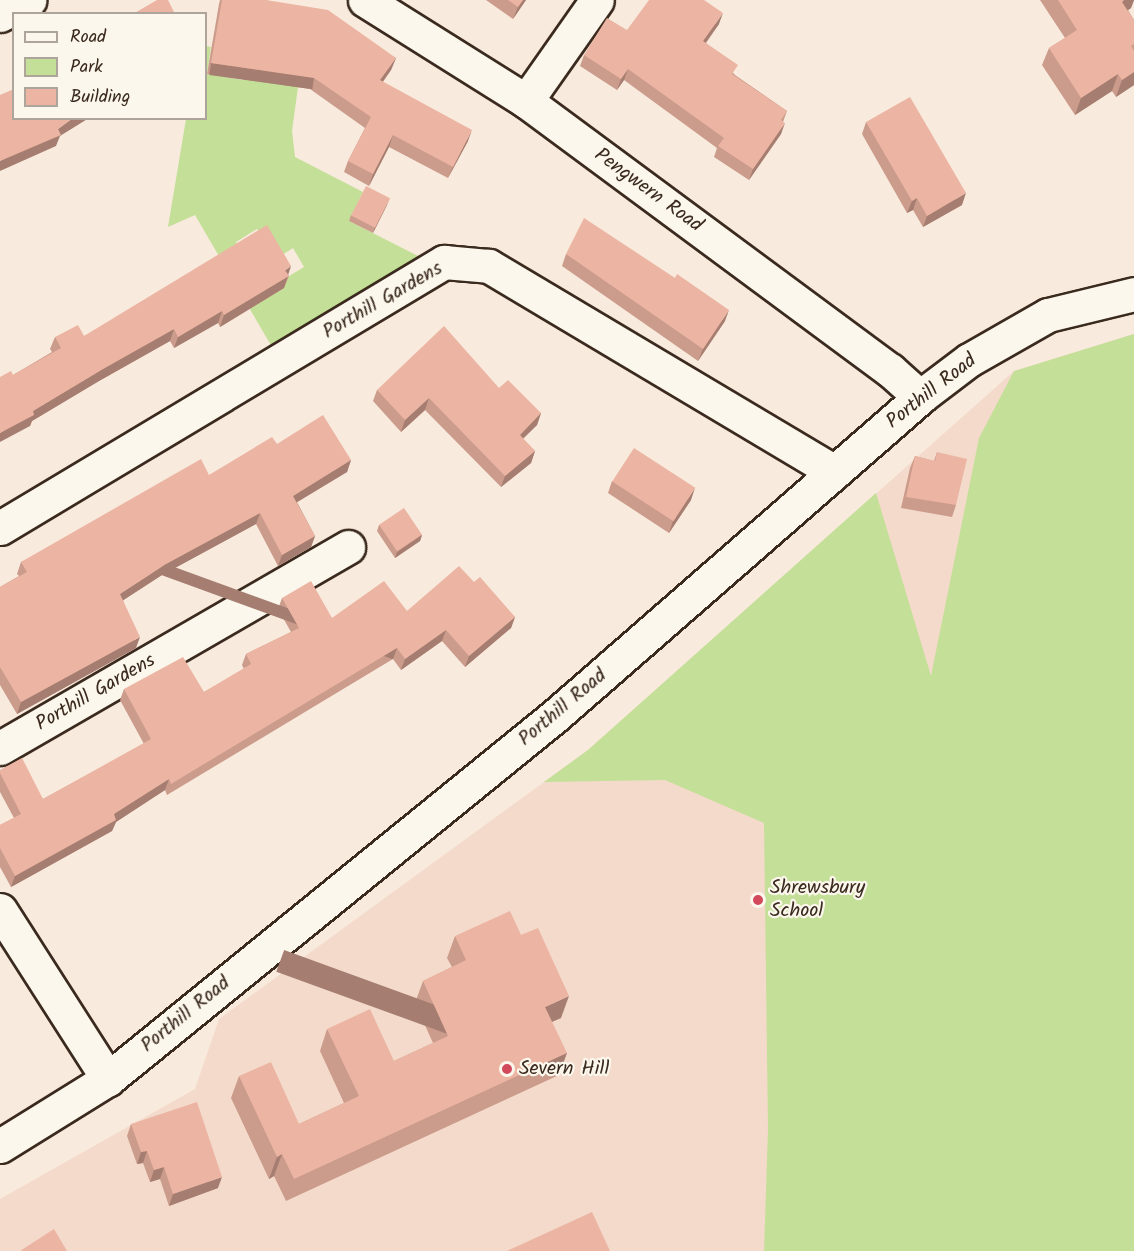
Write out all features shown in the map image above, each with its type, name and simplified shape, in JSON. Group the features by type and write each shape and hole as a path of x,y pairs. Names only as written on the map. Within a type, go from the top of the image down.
{"street":[{"path":"0,15 29,0"},
{"name":"Pengwern Road","path":"365,0 526,101 890,370 920,397"},
{"path":"526,101 597,0"},
{"name":"Porthill Gardens","path":"0,528 444,262 489,266 834,472"},
{"name":"Porthill Road","path":"0,1146 108,1079 556,715 920,397 969,360 1048,315 1134,294"},
{"name":"Porthill Gardens","path":"0,748 348,547"},
{"path":"0,910 108,1079"}],"shaded area":[{"name":"Shrewsbury School","path":"1134,334 1134,1251 0,1251 0,1199 195,1089 219,1019 588,750 1014,371"}],"green space":[{"path":"207,46 211,47 207,74"},
{"path":"247,59 301,65 292,131 295,157 363,192 349,221 426,260 272,347 195,215 168,227 186,120 207,120 207,74 243,80","holes":["257,229 276,259 293,248 304,267 281,281 284,288 260,302 251,267 236,242"]},
{"path":"1134,334 1134,1251 764,1251 768,1129 764,823 665,780 544,782 588,750 876,493 931,676 979,438 1014,371"}],"building":[{"path":"157,0 168,0 174,12 136,12"},
{"path":"222,0 266,0 328,10 396,58 380,80 472,130 453,167 393,135 373,174 348,161 371,117 314,78 211,63"},
{"path":"508,0 523,0 518,7"},
{"path":"649,0 704,0 723,13 703,41 738,65 732,74 787,111 781,120 785,123 753,169 718,146 724,138 628,69 621,79 584,55 607,18 627,30"},
{"path":"1058,0 1124,0 1122,2 1134,20 1134,44 1131,46 1134,51 1134,72 1122,80 1118,74 1081,98 1049,48 1077,30"},
{"path":"12,90 12,120 70,120 58,129 61,135 0,161 0,95"},
{"path":"910,97 966,193 927,216 917,198 912,201 866,122"},
{"path":"366,186 390,198 375,228 351,215"},
{"path":"584,218 675,278 677,274 729,310 703,349 566,254"},
{"path":"267,225 291,266 285,270 289,276 224,315 222,311 178,337 174,329 103,369 33,411 34,415 0,433 0,377 11,371 13,375 61,348 55,337 78,325 84,336"},
{"path":"444,326 499,388 508,380 541,413 520,435 535,451 505,476 429,398 405,420 377,390"},
{"path":"323,415 351,460 293,496 315,536 282,555 260,513 166,564 120,594 140,637 21,702 0,667 0,587 27,572 21,562 201,459 209,475 272,437 277,444"},
{"path":"634,448 695,488 673,521 612,482"},
{"path":"937,452 967,459 956,505 906,497 915,456 935,461"},
{"path":"404,508 422,535 397,551 379,525"},
{"path":"459,566 474,582 480,577 515,617 469,656 446,630 405,659 397,648 171,784 169,779 114,814 116,820 15,876 0,848 0,825 21,814 0,770 22,758 43,799 151,739 124,689 183,657 204,692 251,664 246,654 299,628 282,598 311,581 332,618 384,581 407,611"},
{"name":"Severn Hill","path":"510,911 521,935 538,928 569,996 545,1007 567,1053 294,1179 282,1154 277,1157 239,1076 271,1062 299,1124 359,1096 327,1029 370,1009 394,1061 448,1036 423,981 466,960 455,936"},
{"path":"197,1102 222,1177 173,1194 164,1167 154,1170 147,1151 141,1152 131,1124"},
{"path":"592,1212 610,1251 507,1251"},
{"path":"54,1229 67,1251 20,1251"}],"place":[{"name":"Shrewsbury School","path":"758,900"},
{"name":"Severn Hill","path":"507,1069"}]}
